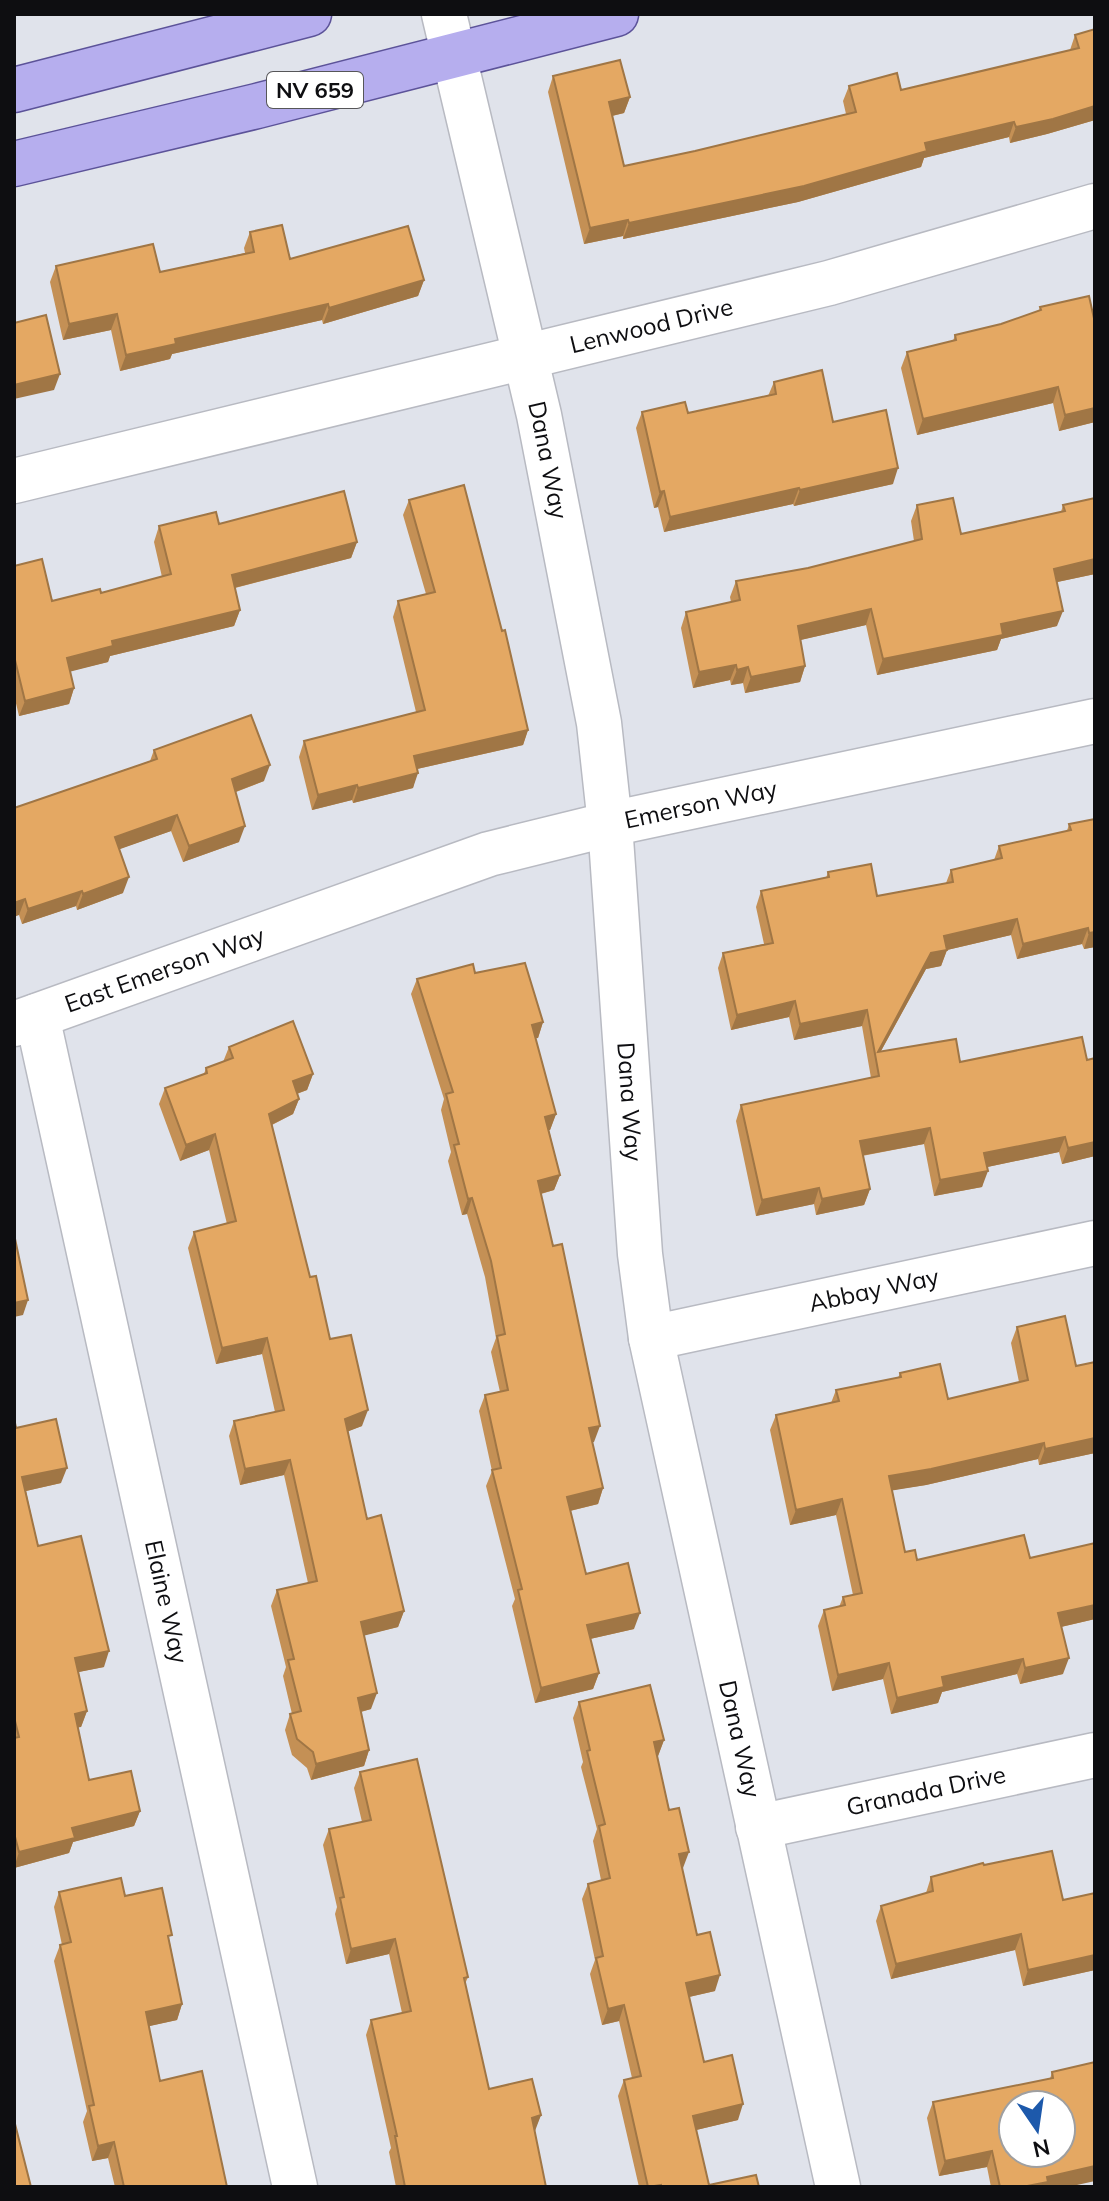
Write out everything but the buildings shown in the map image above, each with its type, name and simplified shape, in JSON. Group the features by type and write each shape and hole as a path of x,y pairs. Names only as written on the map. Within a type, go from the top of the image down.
{"main road":[{"path":"14,90 309,14"},
{"name":"NV 659","path":"14,164 257,106 448,34 616,14"}],"street":[{"name":"Dana Way","path":"448,34 527,358 599,723 610,824 640,1254 651,1338 838,2187"},
{"name":"Lenwood Drive","path":"14,481 829,283 1095,206"},
{"name":"Emerson Way","path":"315,916 489,854 610,824 1095,721"},
{"name":"East Emerson Way","path":"25,1020 315,916"},
{"name":"Elaine Way","path":"25,1020 295,2187"},
{"name":"Abbay Way","path":"651,1338 1095,1243"},
{"name":"Granada Drive","path":"758,1827 1095,1755"}]}
